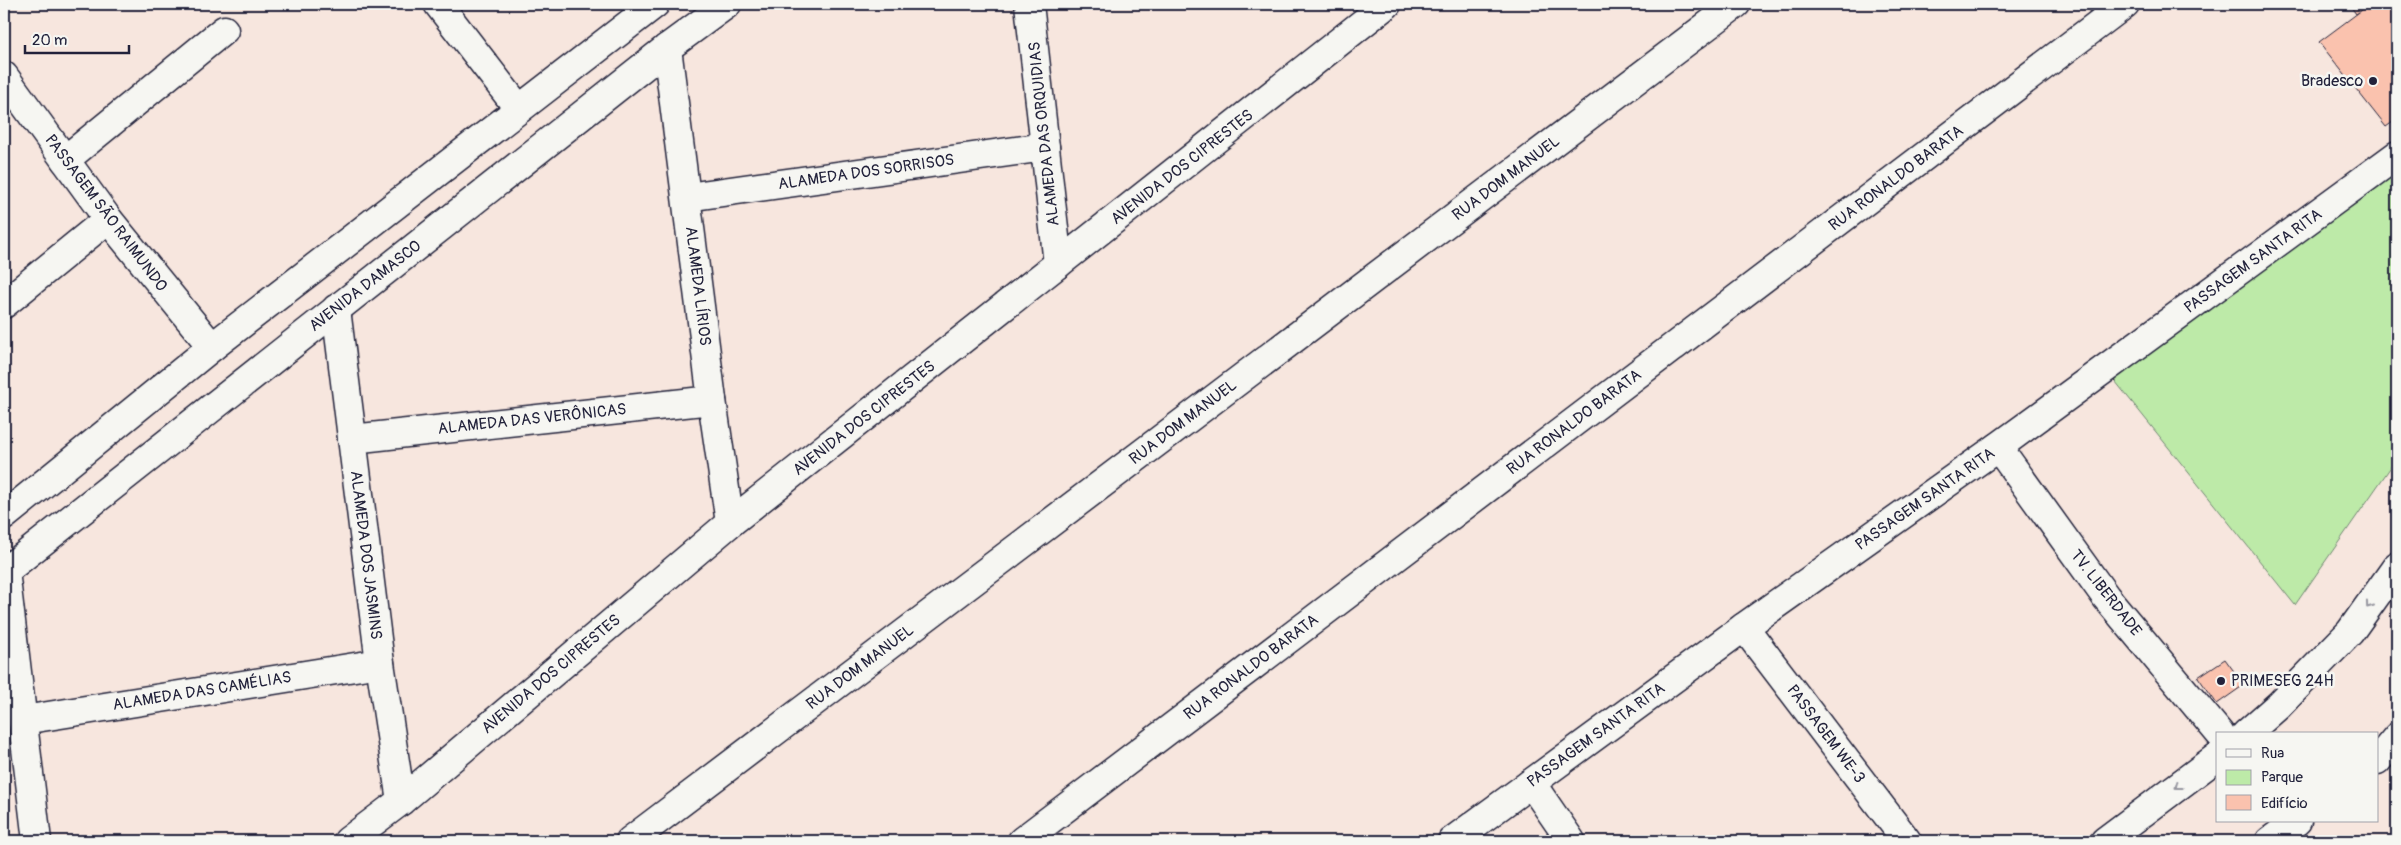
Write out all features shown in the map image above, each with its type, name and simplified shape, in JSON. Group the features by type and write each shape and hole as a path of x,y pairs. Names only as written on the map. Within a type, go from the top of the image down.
{"street":[{"path":"438,4 519,109"},
{"name":"AVENIDA DAMASCO","path":"4,571 667,48 727,4"},
{"name":"ALAMEDA DAS ORQUIDIAS","path":"1029,4 1058,264"},
{"name":"AVENIDA DOS CIPRESTES","path":"348,841 401,801 730,523 1387,4"},
{"name":"RUA DOM MANUEL","path":"630,841 1736,4"},
{"name":"RUA RONALDO BARATA","path":"1022,841 2125,4"},
{"path":"4,516 212,347 519,109 641,8"},
{"path":"65,160 224,30"},
{"name":"ALAMEDA LÍRIOS","path":"667,48 712,400 730,523"},
{"name":"PASSAGEM SÃO RAIMUNDO","path":"4,76 108,219 212,347"},
{"name":"ALAMEDA DOS SORRISOS","path":"687,197 1045,147"},
{"name":"PASSAGEM SANTA RITA","path":"1452,841 1744,627 1998,447 2397,156"},
{"path":"4,304 108,219"},
{"name":"ALAMEDA DOS JASMINS","path":"336,309 380,663 401,801"},
{"name":"ALAMEDA DAS VERÔNICAS","path":"352,439 712,400"},
{"name":"TV. LIBERDADE","path":"1998,447 2106,597 2218,732"},
{"path":"2248,732 2279,706 2350,632 2397,566"},
{"path":"4,571 37,841"},
{"name":"PASSAGEM WE-3","path":"1744,627 1907,841"},
{"name":"ALAMEDA DAS CAMÉLIAS","path":"23,720 380,663"},
{"path":"2378,760 2397,737"},
{"path":"2105,841 2216,758"},
{"path":"1531,783 1571,841"},
{"path":"2270,841 2296,822"}],"green space":[{"path":"2397,157 2397,458 2295,605 2107,371"}],"building":[{"path":"2349,4 2370,4 2356,14"},
{"name":"Bradesco","path":"2370,4 2397,4 2397,119 2386,127 2319,42"},
{"name":"PRIMESEG 24H","path":"2225,659 2244,685 2217,704 2198,677"}],"place":[{"name":"Bradesco","path":"2373,81"},
{"name":"PRIMESEG 24H","path":"2221,681"}]}
